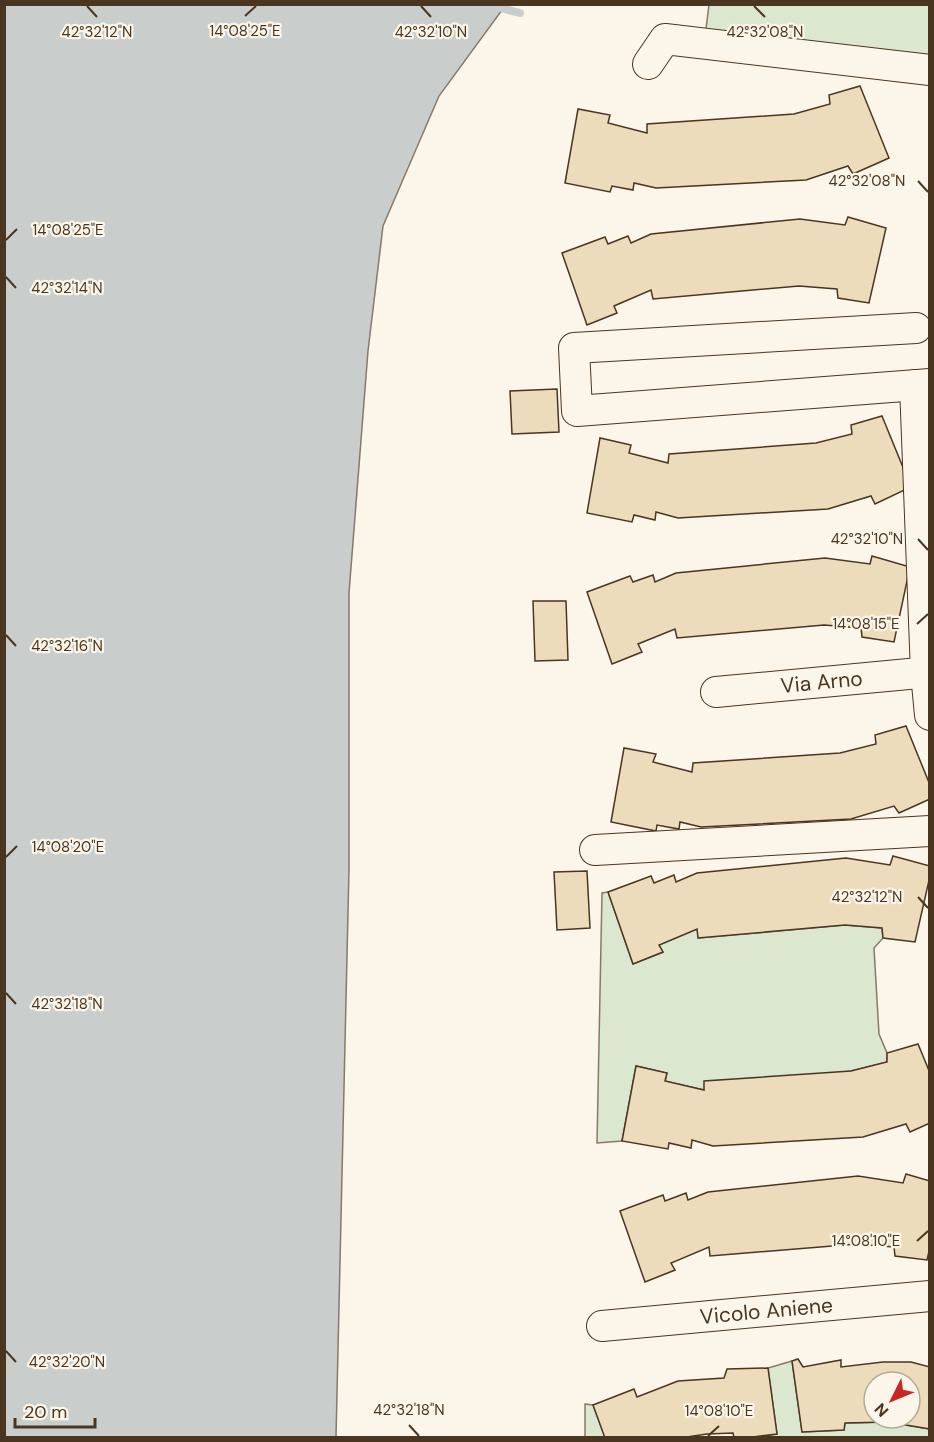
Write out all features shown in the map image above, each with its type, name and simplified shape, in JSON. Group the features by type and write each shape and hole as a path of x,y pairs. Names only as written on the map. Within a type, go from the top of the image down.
{"street":[{"path":"648,64 665,39 930,70"},
{"path":"916,328 574,348 577,411 922,384 930,715"},
{"name":"Via Arno","path":"716,692 928,673"},
{"path":"595,849 930,831"},
{"name":"Vicolo Aniene","path":"602,1326 930,1296"}],"green space":[{"path":"709,5 929,5 929,64 704,44"},
{"path":"608,892 633,964 663,952 659,945 697,929 699,938 845,925 882,928 883,938 874,948 879,1034 887,1053 887,1062 851,1071 704,1090 665,1081 667,1073 636,1066 622,1141 597,1143 602,893"},
{"path":"792,1361 802,1432 844,1430 845,1423 862,1423 862,1430 930,1429 929,1438 745,1438 777,1434 768,1368"},
{"path":"585,1404 593,1405 605,1437 585,1437"}],"shaded area":[{"path":"5,4 504,4 505,6 439,96 383,226 368,351 349,593 349,869 336,1437 5,1437"}],"building":[{"path":"860,86 889,158 853,174 848,166 806,180 656,188 634,183 633,190 612,186 610,192 565,183 578,109 610,115 608,123 647,133 647,124 794,114 830,104 829,95"},
{"path":"848,217 886,228 869,303 838,298 837,289 799,286 653,299 651,290 614,306 617,313 587,325 562,253 605,237 608,244 628,236 631,243 651,234 800,219 845,225"},
{"path":"557,389 559,432 512,434 510,391"},
{"path":"882,416 911,487 875,504 871,496 828,509 678,518 656,512 655,520 634,515 632,522 587,513 600,438 631,445 629,453 668,463 669,454 816,443 852,434 851,425"},
{"path":"872,556 910,567 894,642 862,637 861,628 824,625 677,638 675,629 638,644 642,652 612,664 587,592 630,576 633,582 653,575 655,582 676,573 825,558 870,564"},
{"path":"533,601 566,601 568,660 535,661"},
{"path":"906,726 930,785 930,799 899,813 894,806 851,819 701,827 680,822 679,829 657,825 656,831 611,822 624,748 656,754 653,762 692,772 693,763 840,753 876,744 875,735"},
{"path":"893,856 930,866 930,876 915,942 883,938 882,928 845,925 698,938 697,929 659,945 663,952 633,964 608,892 651,876 654,883 674,875 676,882 697,873 846,858 890,865"},
{"path":"587,871 590,928 557,930 554,872"},
{"path":"918,1044 930,1073 930,1123 910,1132 906,1124 863,1137 713,1146 692,1140 691,1148 669,1143 668,1149 622,1141 636,1066 667,1073 665,1081 704,1090 704,1081 851,1071 887,1062 887,1053"},
{"path":"906,1174 930,1181 930,1247 927,1260 895,1256 894,1247 857,1244 710,1256 709,1247 671,1263 675,1270 645,1282 620,1211 663,1195 665,1201 686,1193 688,1200 708,1192 858,1176 903,1183"},
{"path":"798,1359 803,1367 841,1360 841,1367 883,1362 911,1362 930,1367 930,1429 922,1428 922,1370 862,1370 862,1423 845,1423 844,1430 802,1432 792,1361"},
{"path":"768,1368 777,1434 745,1438 734,1438 733,1433 680,1438 605,1438 593,1405 634,1389 637,1397 678,1381 724,1378 727,1369"}],"waterway":[{"path":"485,4 520,13"}]}
